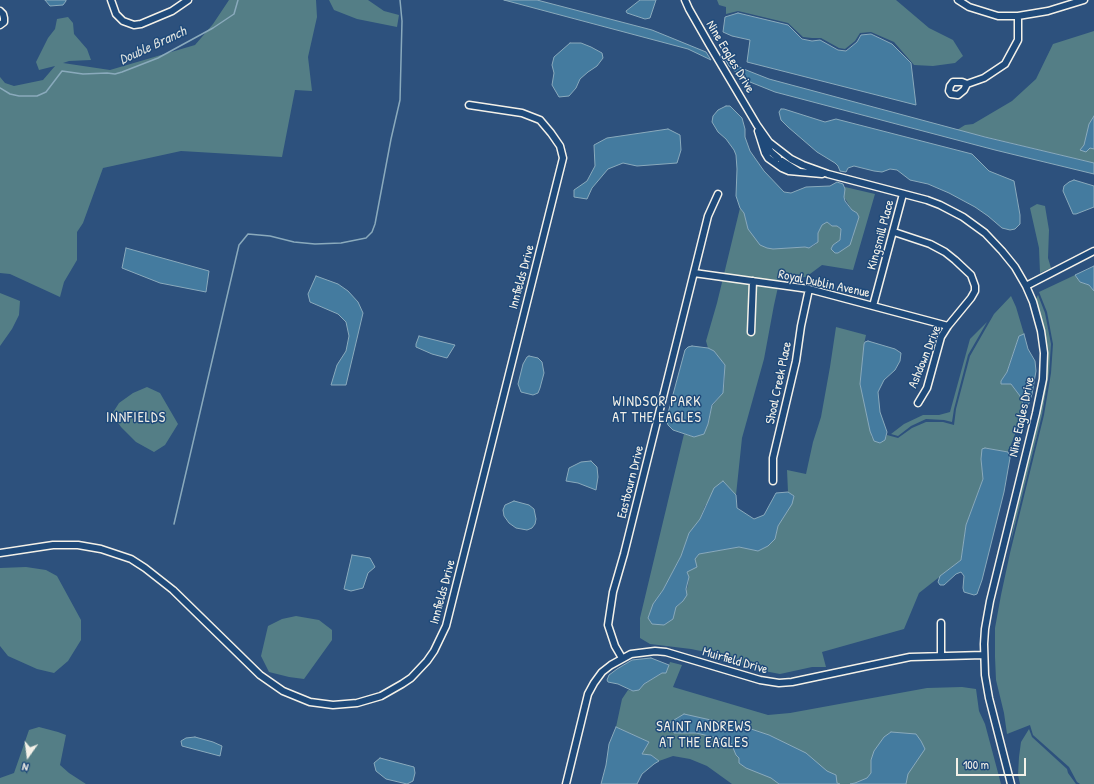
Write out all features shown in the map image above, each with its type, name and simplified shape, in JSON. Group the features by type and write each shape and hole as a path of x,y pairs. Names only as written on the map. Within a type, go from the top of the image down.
{"street":[{"path":"111,0 116,14 122,21 134,25 141,24 172,11 188,0"},
{"name":"Nine Eagles Drive","path":"685,0 768,142 803,166 940,205 963,217 985,233 1002,251 1015,267 1033,302 1044,353 1043,379 990,601 985,629 984,655 989,698 1011,784"},
{"path":"958,0 969,7 998,16 1018,16 1048,11 1084,0"},
{"path":"0,11 3,14 4,22 0,25"},
{"path":"967,84 984,78 1005,64 1018,40 1018,16"},
{"name":"Innfields Drive","path":"0,553 53,545 78,545 101,549 131,560 146,568 173,590 260,675 283,691 310,702 333,705 357,703 380,696 410,678 427,661 434,651 446,626 563,158 560,146 540,120 522,113 469,105"},
{"name":"Nine Eagles Drive","path":"757,125 770,152 792,168 803,173"},
{"name":"Nine Eagles Drive","path":"757,125 763,147 768,158 782,168 788,171 803,173 828,174"},
{"name":"Eastbourn Drive","path":"622,658 615,646 608,624 611,602 708,216 718,194"},
{"name":"Kingsmill Place","path":"873,306 903,194"},
{"name":"Ashdown Drive","path":"894,232 930,244 945,252 974,279 976,286 973,294 941,337 927,388 918,403"},
{"path":"1026,286 1094,251"},
{"name":"Royal Dublin Avenue","path":"694,273 810,289 948,326"},
{"path":"751,332 754,281"},
{"name":"Shoal Creek Place","path":"773,481 773,458 796,361 801,326 810,289"},
{"path":"941,623 941,656"},
{"name":"Muirfield Drive","path":"566,784 588,694 602,672 622,658 644,652 666,652 760,680 779,683 792,682 910,657 984,655"}],"green space":[{"path":"229,0 316,0 317,17 308,57 312,91 295,90 282,157 181,151 103,168 83,223 77,232 77,260 64,282 60,297 10,274 0,273 0,77 5,83 14,86 43,80 55,66 39,70 36,62 48,38 55,29 57,19 68,17 73,23 74,34 87,49 91,60 69,61 63,63 110,70 195,45 213,24"},
{"path":"329,0 368,0 384,11 399,15 397,27 357,19 334,10"},
{"path":"717,0 896,0 929,28 953,40 963,56 955,63 933,66 914,65 894,42 871,32 860,33 855,41 845,49 839,48 821,38 803,37 788,23 738,11 726,14 726,7 719,5"},
{"path":"1094,31 1094,163 957,130 965,125 973,124 1012,101 1036,79 1053,44"},
{"path":"845,187 875,194 853,270 822,265 806,277 780,278 764,359 742,438 736,495 723,481 705,506 695,528 689,533 681,556 663,590 653,604 673,619 676,607 683,601 688,585 689,577 687,572 699,554 739,547 758,551 768,546 775,539 778,526 794,496 788,492 787,470 806,474 813,442 821,417 836,327 866,335 860,384 872,438 885,440 887,435 898,438 912,428 926,422 943,422 954,425 956,409 970,356 994,314 1011,296 1024,334 1019,336 1007,372 1001,381 1001,384 1011,384 1020,396 1025,409 1008,452 985,448 981,459 983,479 966,525 961,560 919,593 904,629 822,652 826,667 812,667 780,674 759,670 719,658 715,654 691,649 650,644 640,638 640,618 684,434 694,437 708,424 712,406 721,395 724,387 725,365 714,351 708,348 706,341 717,303 740,208 744,213 748,229 773,249 809,248 813,246 816,244 818,233 822,225 827,222 832,226 837,226 841,229 840,240 835,244 853,238 854,230 858,221 857,213 852,210 844,197"},
{"path":"1037,204 1045,206 1049,230 1048,258 1051,268 1040,273 1039,248 1030,208"},
{"path":"1075,275 1080,282 1089,285 1094,291 1094,784 1080,784 1077,782 1069,767 1033,735 1030,725 1007,734 1004,713 996,680 995,657 995,628 1001,595 1044,415 1051,373 1053,344 1047,312 1039,292"},
{"path":"0,293 20,301 19,315 12,329 0,346"},
{"path":"1038,295 1045,313 1051,344 1049,373 1042,415 1010,545 1023,474 1045,379 1035,301"},
{"path":"987,322 968,355 952,422 926,419 911,426 898,436 891,434 904,424 923,415 939,415 950,412 970,339"},
{"path":"147,387 160,393 178,424 165,445 154,452 136,442 121,427 112,414 119,403 133,393"},
{"path":"26,567 46,570 57,576 81,620 81,640 68,661 54,673 37,669 8,656 0,646 0,568"},
{"path":"296,616 319,620 332,630 332,640 304,679 269,672 261,656 268,626 282,619"},
{"path":"670,662 682,665 673,687 768,715 790,713 927,688 962,687 976,689 979,711 985,724 1001,784 732,784 707,766 690,759 673,756 659,761 651,755 642,754 649,742 616,727 622,699 628,690 639,690 644,684 662,673 666,673"},
{"path":"39,727 66,735 60,765 86,784 0,784 0,778 14,773 29,730"},
{"path":"1029,729 1032,737 1067,769 1068,773 1076,784 1020,784 1018,775 1021,742"}],"water":[{"path":"45,0 66,1 63,5 50,6"},
{"path":"504,0 537,0 652,30 706,52 711,60 688,49"},
{"path":"640,0 656,0 650,18 645,19 627,13 626,11"},
{"path":"738,13 788,25 802,39 812,41 820,40 838,50 846,51 857,42 861,35 871,34 892,44 911,63 916,105 747,62 750,40 732,36 723,32 725,17"},
{"path":"570,43 581,43 591,47 602,53 603,58 597,66 580,79 576,88 569,96 559,97 552,85 554,73 552,65 554,57"},
{"path":"724,57 741,68 769,79 985,137 1094,163 1094,174 995,150 775,92 745,80 729,66"},
{"path":"726,106 730,106 742,118 745,129 745,137 750,151 764,171 784,192 791,193 806,187 830,186 837,182 843,184 845,189 845,201 859,217 850,245 838,253 835,253 831,249 833,245 840,240 841,229 837,226 832,226 827,222 822,225 818,233 818,242 809,248 773,249 760,245 748,229 744,213 740,208 736,196 736,155 726,139 718,132 712,122 713,116 718,110"},
{"path":"781,109 825,122 836,119 972,154 989,171 1014,181 1020,215 1020,224 1015,229 1010,230 1002,228 975,207 928,184 910,180 897,170 890,169 882,172 854,166 848,168 846,172 840,171 835,163 817,152 781,120 779,112"},
{"path":"1094,116 1094,149 1090,148 1086,152 1080,150 1084,145 1089,124"},
{"path":"668,129 680,135 681,150 677,163 637,166 623,163 608,169 592,188 587,199 574,197 574,190 587,181 595,166 594,145 607,138"},
{"path":"1074,180 1094,186 1094,207 1076,214 1073,214 1063,191 1064,186"},
{"path":"126,248 209,271 206,292 160,283 122,268"},
{"path":"1094,266 1094,291 1089,285 1080,282 1075,275"},
{"path":"316,276 338,284 348,291 358,302 363,313 346,385 331,385 337,365 346,351 349,336 346,322 338,314 310,302 308,294"},
{"path":"1024,334 1028,349 1035,361 1036,371 1032,394 1027,409 1025,409 1020,396 1011,384 1001,384 1001,381 1007,372 1019,336"},
{"path":"419,336 455,345 447,358 432,354 416,347"},
{"path":"868,341 895,349 901,353 900,361 895,370 884,380 878,392 880,412 887,432 885,440 880,443 874,441 870,431 860,384 864,344"},
{"path":"692,346 708,348 714,351 725,365 723,393 712,405 704,434 694,437 673,430 667,422 668,413 685,350"},
{"path":"529,356 538,358 542,362 544,373 538,393 533,395 521,392 518,384 523,364"},
{"path":"985,448 1008,452 1010,458 1004,492 982,580 977,594 974,595 964,592 964,576 961,572 956,574 944,585 940,585 938,582 940,576 961,560 966,525 983,479 981,459 982,449"},
{"path":"591,461 597,467 598,477 596,490 578,483 566,481 569,468 581,462"},
{"path":"723,481 736,495 737,508 754,519 764,515 776,493 788,492 794,496 792,504 778,526 775,539 768,546 758,551 739,547 699,554 695,559 697,567 687,572 689,577 686,589 687,595 676,607 673,619 664,625 652,624 648,618 653,604 663,590 681,556 689,533 700,519 714,488"},
{"path":"514,501 529,505 534,509 536,519 532,528 527,530 516,528 509,523 504,516 503,510 505,505"},
{"path":"352,555 370,558 375,567 368,573 363,588 351,591 344,589"},
{"path":"651,658 669,665 666,673 662,673 644,684 639,690 633,691 618,684 608,682 607,680 609,675 632,660"},
{"path":"684,714 751,729 769,735 806,753 827,771 836,775 837,783 840,784 779,784 771,778 746,768 739,763 739,758 736,755 731,743 718,738 696,733 674,733 669,723"},
{"path":"616,727 649,742 642,754 651,755 659,761 642,774 637,784 601,784 609,744"},
{"path":"891,732 916,734 925,749 908,774 906,784 850,784 867,778 871,773 871,760 874,751 884,737"},
{"path":"195,737 222,746 220,756 182,746 181,741 186,738"},
{"path":"380,758 414,767 415,773 413,781 407,784 386,779 376,771 374,763"}],"waterway":[{"name":"Double Branch","path":"0,88 10,94 19,96 37,96 46,92 62,71 83,74 115,74 122,72 158,58 213,28 234,14 238,0"},
{"path":"174,524 239,245 248,234 270,236 294,242 315,244 341,243 366,238 372,232 375,224 400,100 402,21 400,0"}],"district":[{"name":"WINDSOR PARK AT THE EAGLES","path":"657,410"},
{"name":"INNFIELDS","path":"136,418"},
{"name":"SAINT ANDREWS AT THE EAGLES","path":"704,736"}]}
